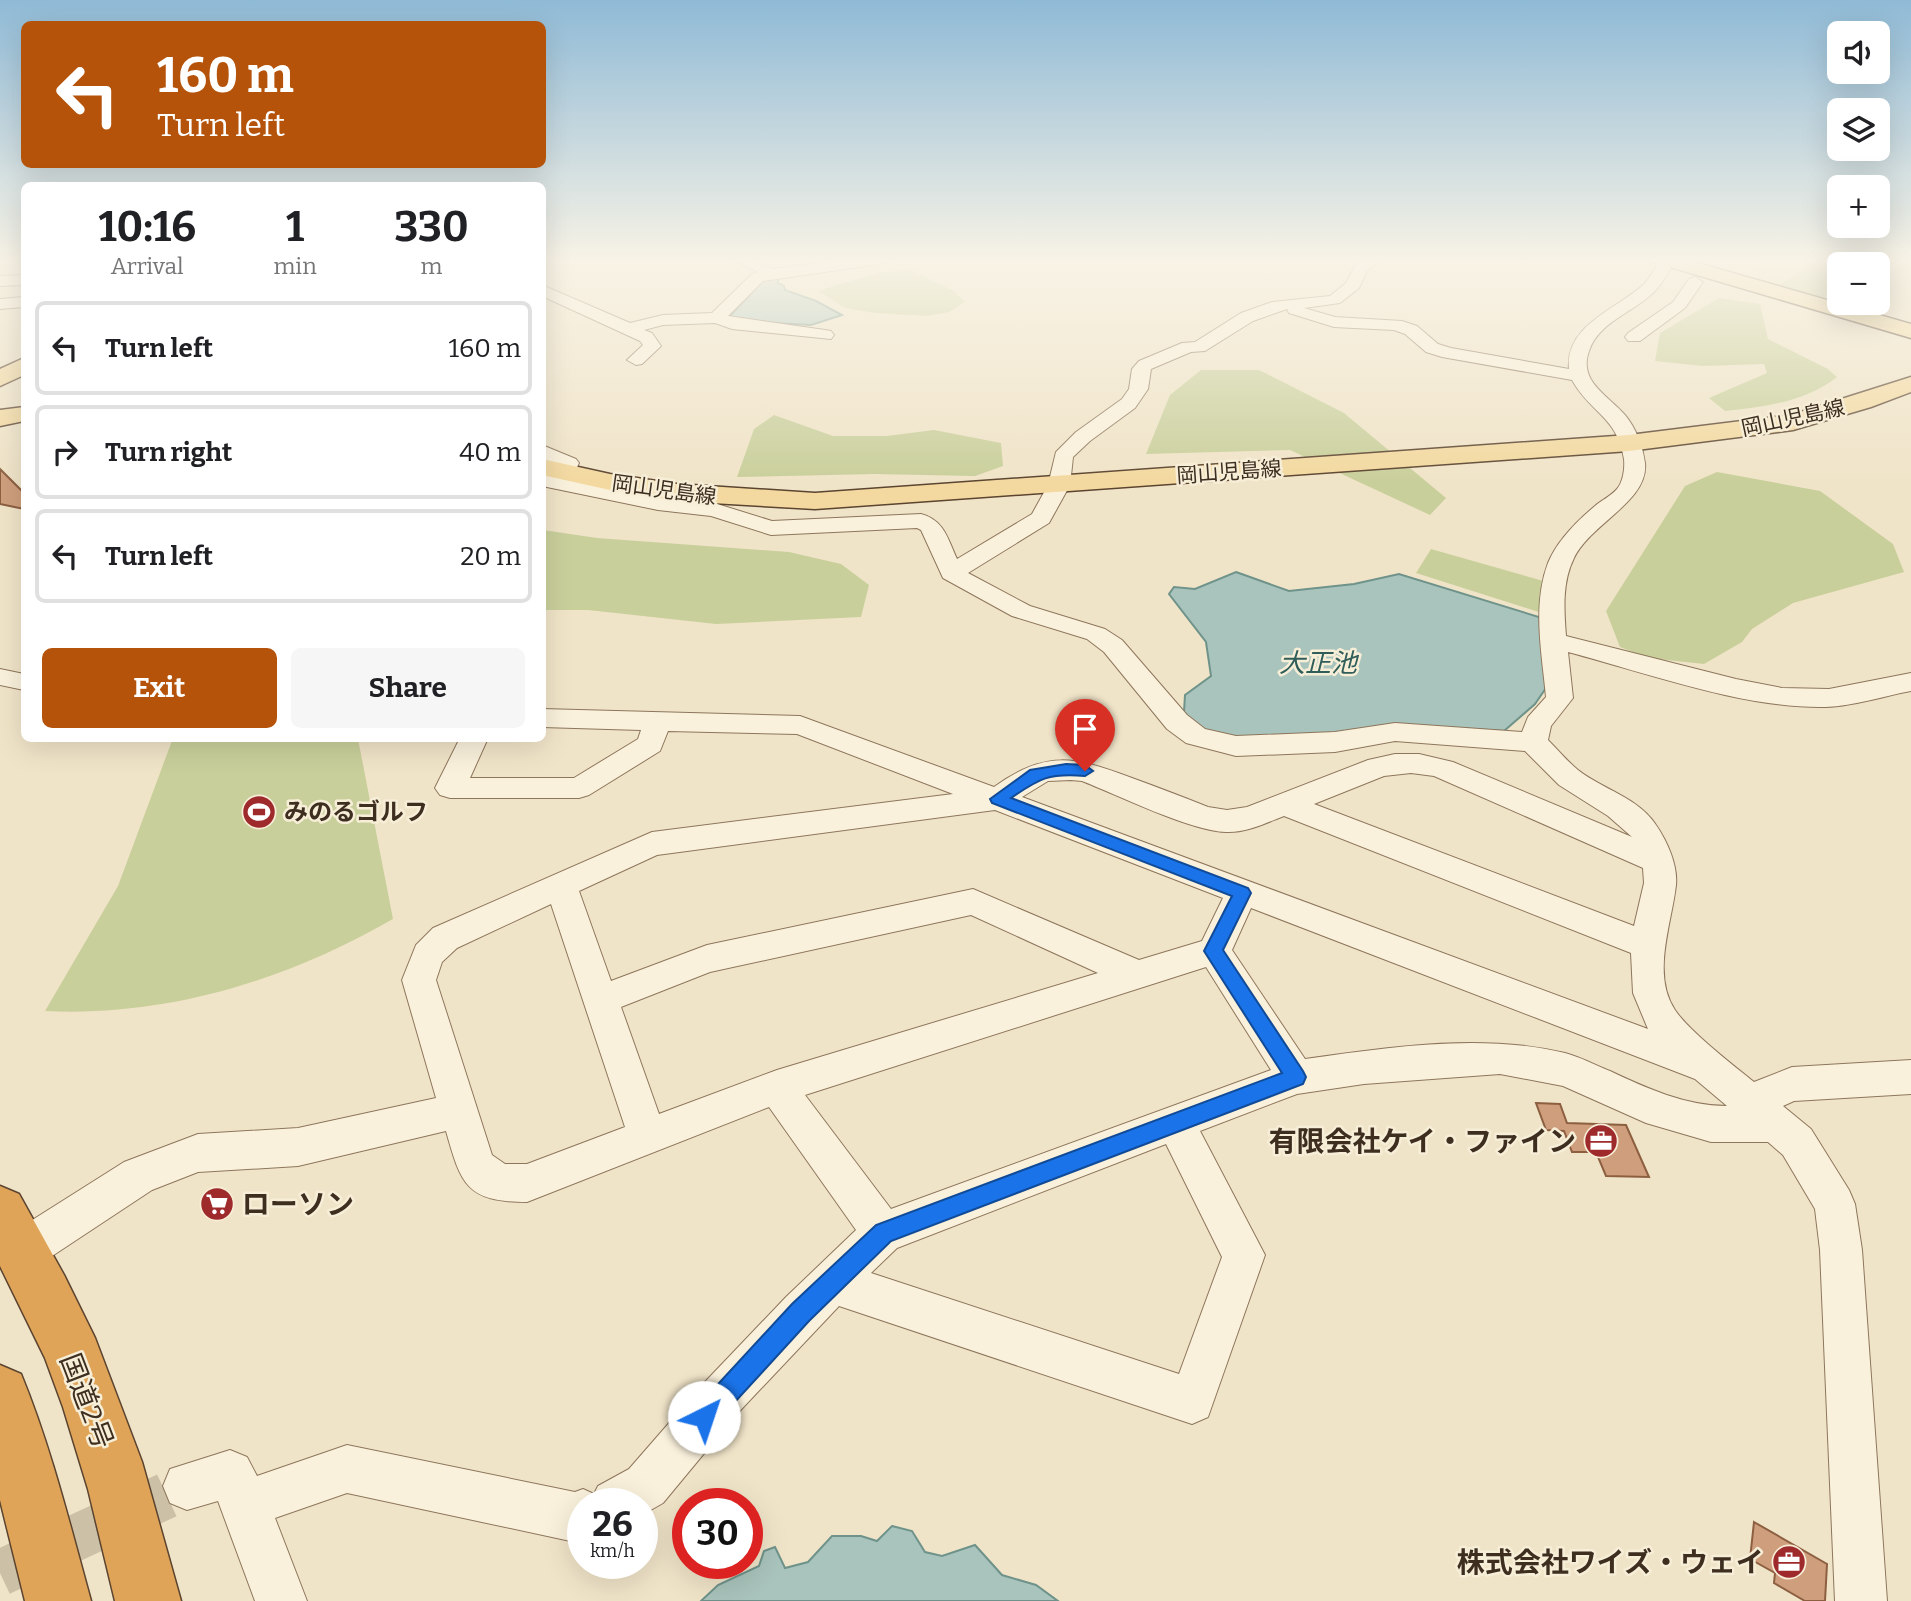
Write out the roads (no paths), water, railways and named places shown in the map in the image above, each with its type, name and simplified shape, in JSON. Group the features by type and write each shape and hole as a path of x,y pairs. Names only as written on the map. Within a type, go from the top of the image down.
{"highway":[{"name":"国道2号","path":"11,1231 82,1378 130,1521 148,1601"},
{"path":"0,1395 18,1449 58,1601"}],"main road":[{"path":"0,379 21,367"},
{"name":"岡山児島線","path":"552,476 663,492 789,500 1059,485 1629,443 1793,422 1862,402 1911,384"},
{"path":"0,418 21,414"}],"street":[{"path":"636,360 652,346 639,333"},
{"path":"806,333 825,335"},
{"path":"951,573 1034,524 1049,506 1059,485 1063,456 1098,425 1130,405 1142,382 1141,369 1144,365 1188,347 1199,347 1222,333"},
{"path":"1414,333 1432,348 1448,353 1580,376"},
{"path":"1533,742 1538,724 1560,698 1554,641 1555,576 1562,558 1600,512 1626,492 1635,466 1619,421 1590,395 1580,376 1577,361 1585,339 1591,333"},
{"path":"1634,337 1640,333"},
{"path":"546,452 569,463 552,476"},
{"path":"552,476 659,503 714,510 771,527 921,521 931,526 951,573 1021,611 1096,634 1113,646 1177,722 1196,736 1236,746 1335,742 1395,732 1533,742 1569,778 1619,808 1644,830 1658,861 1660,883 1647,945 1650,993 1662,1021 1709,1068 1797,1142 1835,1204 1841,1250 1861,1601"},
{"path":"1554,641 1737,688 1782,696 1829,698 1911,682"},
{"path":"0,677 21,681"},
{"path":"546,718 800,725 1709,1068"},
{"path":"472,742 450,788 579,788 650,744 657,722"},
{"path":"1242,893 1213,951 778,1087 527,1183 499,1183 476,1167 419,980 428,955 445,938 652,844 998,799 1035,774 1066,769 1085,771 1204,817 1227,821 1251,817 1378,767 1396,762 1422,763 1443,769 1658,861"},
{"path":"1284,804 1647,945"},
{"path":"561,886 648,1137"},
{"path":"600,1000 707,959 973,902 1138,975"},
{"path":"1213,951 1296,1077"},
{"path":"642,1488 719,1400 883,1233 1296,1077 1364,1067 1500,1058 1567,1070 1646,1106 1711,1124 1764,1112 1792,1084 1911,1077"},
{"path":"778,1087 883,1233"},
{"path":"11,1231 198,1153 298,1147 459,1110"},
{"path":"832,1282 1192,1401 1244,1255 1175,1123"},
{"path":"245,1504 347,1469 567,1515"},
{"path":"187,1486 230,1474 245,1504 281,1601"}],"water":[{"name":"大正池","path":"1236,572 1289,591 1354,584 1399,574 1542,618 1548,685 1535,704 1504,731 1394,724 1330,737 1231,741 1196,727 1184,712 1185,695 1211,676 1206,642 1169,594 1174,587 1195,589"},
{"path":"892,1526 912,1531 925,1552 942,1556 975,1545 1002,1575 1036,1585 1058,1601 701,1601 718,1585 731,1579 763,1579 764,1551 775,1547 785,1568 808,1562 832,1536 861,1536 877,1541"}],"tunnel":[{"path":"0,1573 187,1486"}],"place":[{"name":"みのるゴルフ","path":"259,812"},
{"name":"有限会社ケイ・ファイン","path":"1601,1141"},
{"name":"ローソン","path":"217,1204"},
{"name":"株式会社ワイズ・ウェイ","path":"1789,1562"}]}
